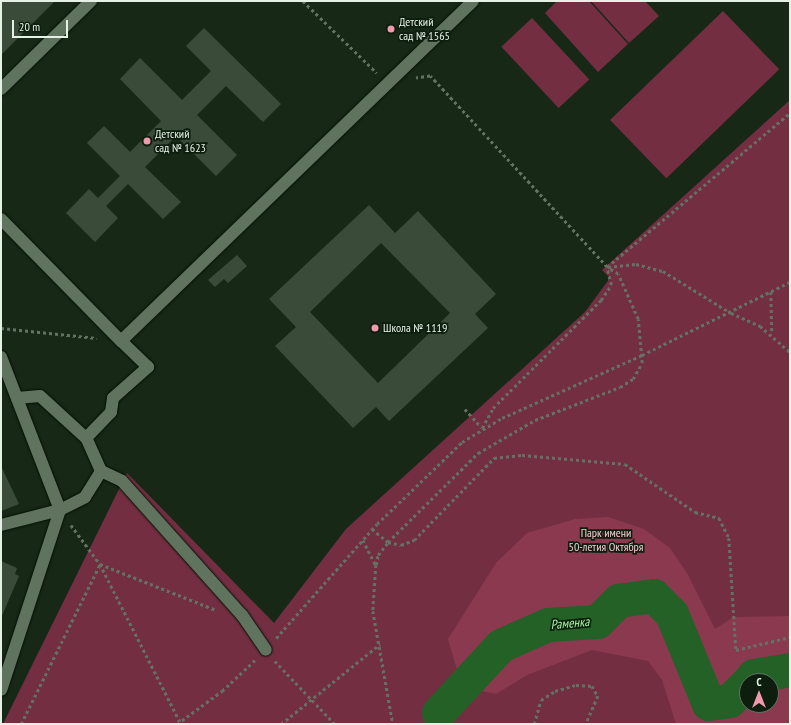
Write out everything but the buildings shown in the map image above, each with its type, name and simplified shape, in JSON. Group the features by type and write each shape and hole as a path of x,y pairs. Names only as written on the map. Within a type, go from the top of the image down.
{"lane":[{"path":"1,89 91,1"},
{"path":"121,341 386,82 473,1"},
{"path":"1,219 148,367 114,398 111,412 86,438"},
{"path":"1,357 60,510 1,690"},
{"path":"17,398 40,396 86,438 101,470 122,480 242,615 266,650"},
{"path":"1,525 60,510 85,497 101,470"}],"path":[{"path":"303,1 386,82 430,76 607,267 618,274 630,296 638,319 642,355 641,368 632,379 535,420 478,453 388,542 378,555 373,611 380,643 392,724"},
{"path":"607,267 790,113"},
{"path":"607,267 636,264 663,270 731,313 772,334 790,352"},
{"path":"482,428 493,408 601,300 611,285 607,267"},
{"path":"60,510 100,564 179,723 222,691 266,650 372,529 462,442 482,428 731,313 790,282"},
{"path":"772,292 772,334"},
{"path":"1,328 121,341"},
{"path":"465,409 482,428"},
{"path":"372,529 388,542 401,545 414,540 494,458 522,455 625,464 695,512 719,518 729,538 736,650 790,637"},
{"path":"363,540 376,565"},
{"path":"100,564 206,608 242,615"},
{"path":"21,724 100,564"},
{"path":"281,724 380,643"},
{"path":"266,650 335,724"},
{"path":"534,724 541,700 555,690 576,685 592,686 598,696 586,724"}],"green space":[{"path":"557,1 589,1 628,44 598,72 545,13"},
{"path":"591,1 645,1 659,16 629,43"},
{"path":"723,11 779,69 666,178 610,120"},
{"path":"532,18 589,79 559,108 501,47"},
{"name":"Парк имени 50-летия Октября","path":"790,100 790,724 3,724 127,473 274,623 346,529 585,312 610,278 602,270"},
{"path":"608,517 644,529 670,548 687,573 715,629 734,617 790,616 790,724 676,724 662,680 648,661 592,650 527,675 496,694 462,687 448,639 496,563 527,533 575,519"}],"waterway":[{"name":"Раменка","path":"439,713 501,646 548,625 598,622 619,601 654,596 672,614 709,704 730,701 739,692"},
{"name":"Раменка","path":"772,673 790,670"}],"place":[{"name":"Детский сад № 1565","path":"391,29"},
{"name":"Детский сад № 1623","path":"147,141"},
{"name":"Школа № 1119","path":"375,328"}]}
